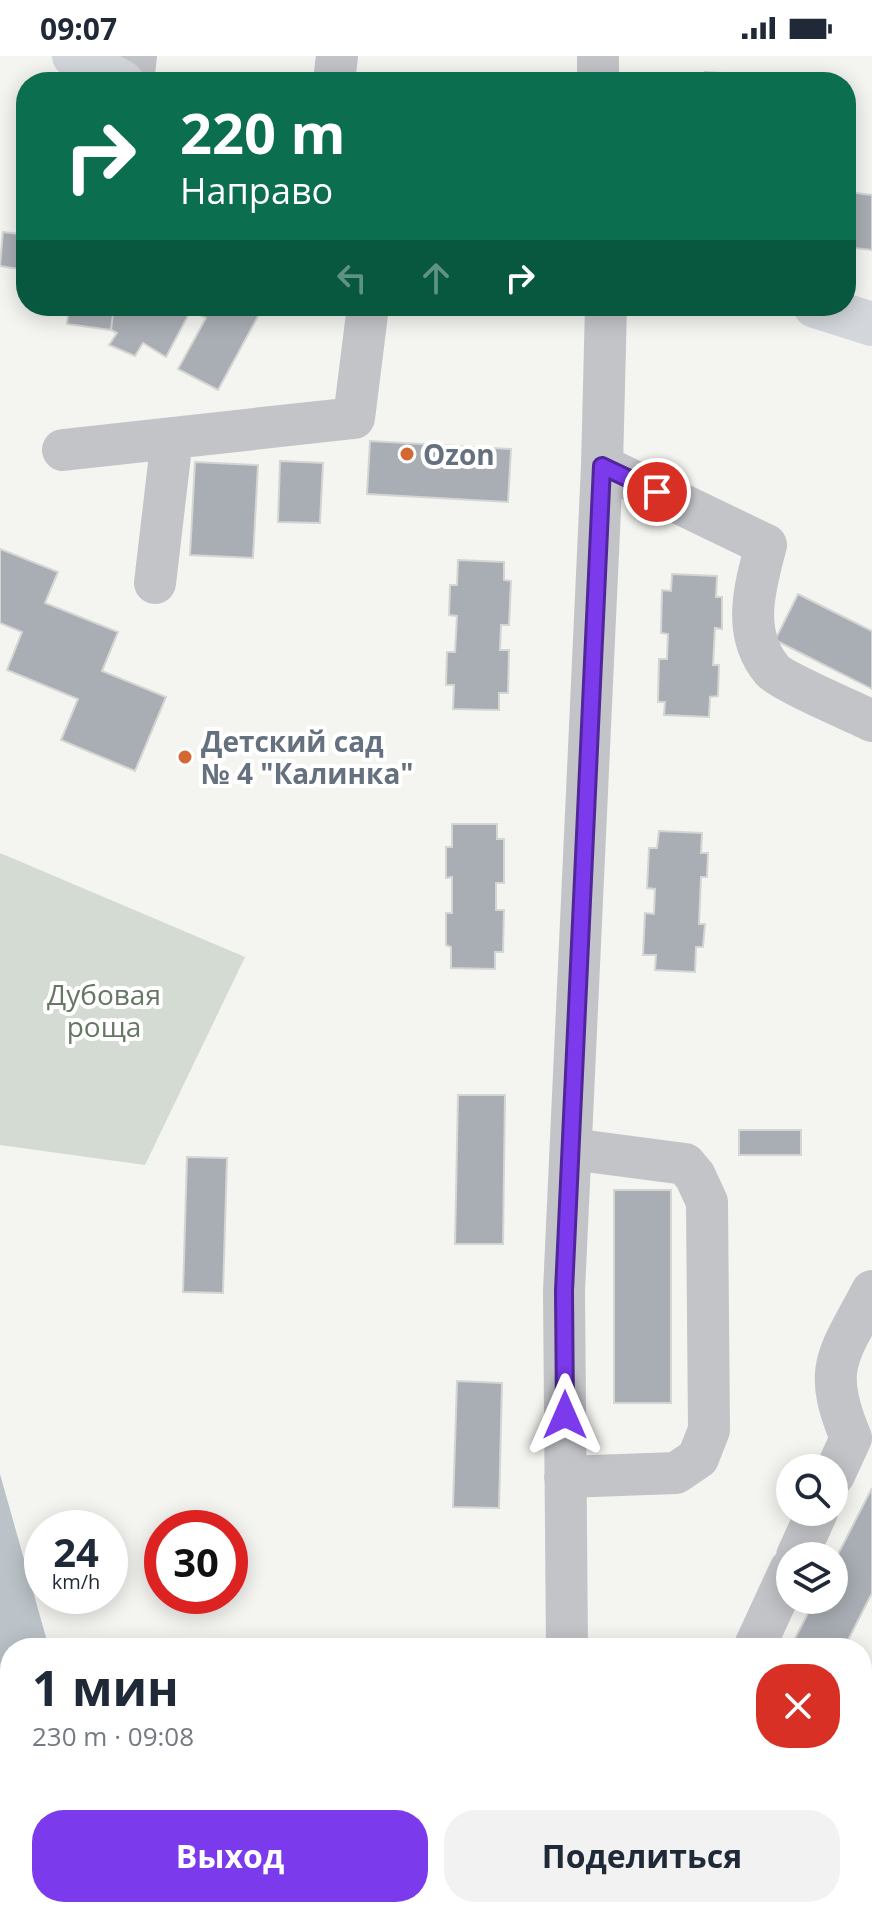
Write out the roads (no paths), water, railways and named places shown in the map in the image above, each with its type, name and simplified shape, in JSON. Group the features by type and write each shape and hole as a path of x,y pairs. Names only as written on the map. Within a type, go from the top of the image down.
{"main road":[{"path":"74,56 104,72"},
{"path":"847,316 872,324"}],"street":[{"path":"63,450 354,418 367,316"},
{"path":"567,1638 564,1291 602,466 606,316"},
{"path":"155,583 172,438"},
{"path":"602,466 766,545 753,604 753,632 773,672 872,721"},
{"path":"565,1477 676,1473 698,1458 709,1430 707,1202 695,1176 685,1164 571,1149"},
{"path":"844,1454 851,1438 839,1412 834,1387 837,1360 872,1291"},
{"path":"759,1638 776,1600"}],"place":[{"name":"Ozon","path":"407,454"},
{"name":"Детский сад № 4 \"Калинка\"","path":"185,757"}],"park label":[{"name":"Дубовая роща","path":"104,1010"}]}
